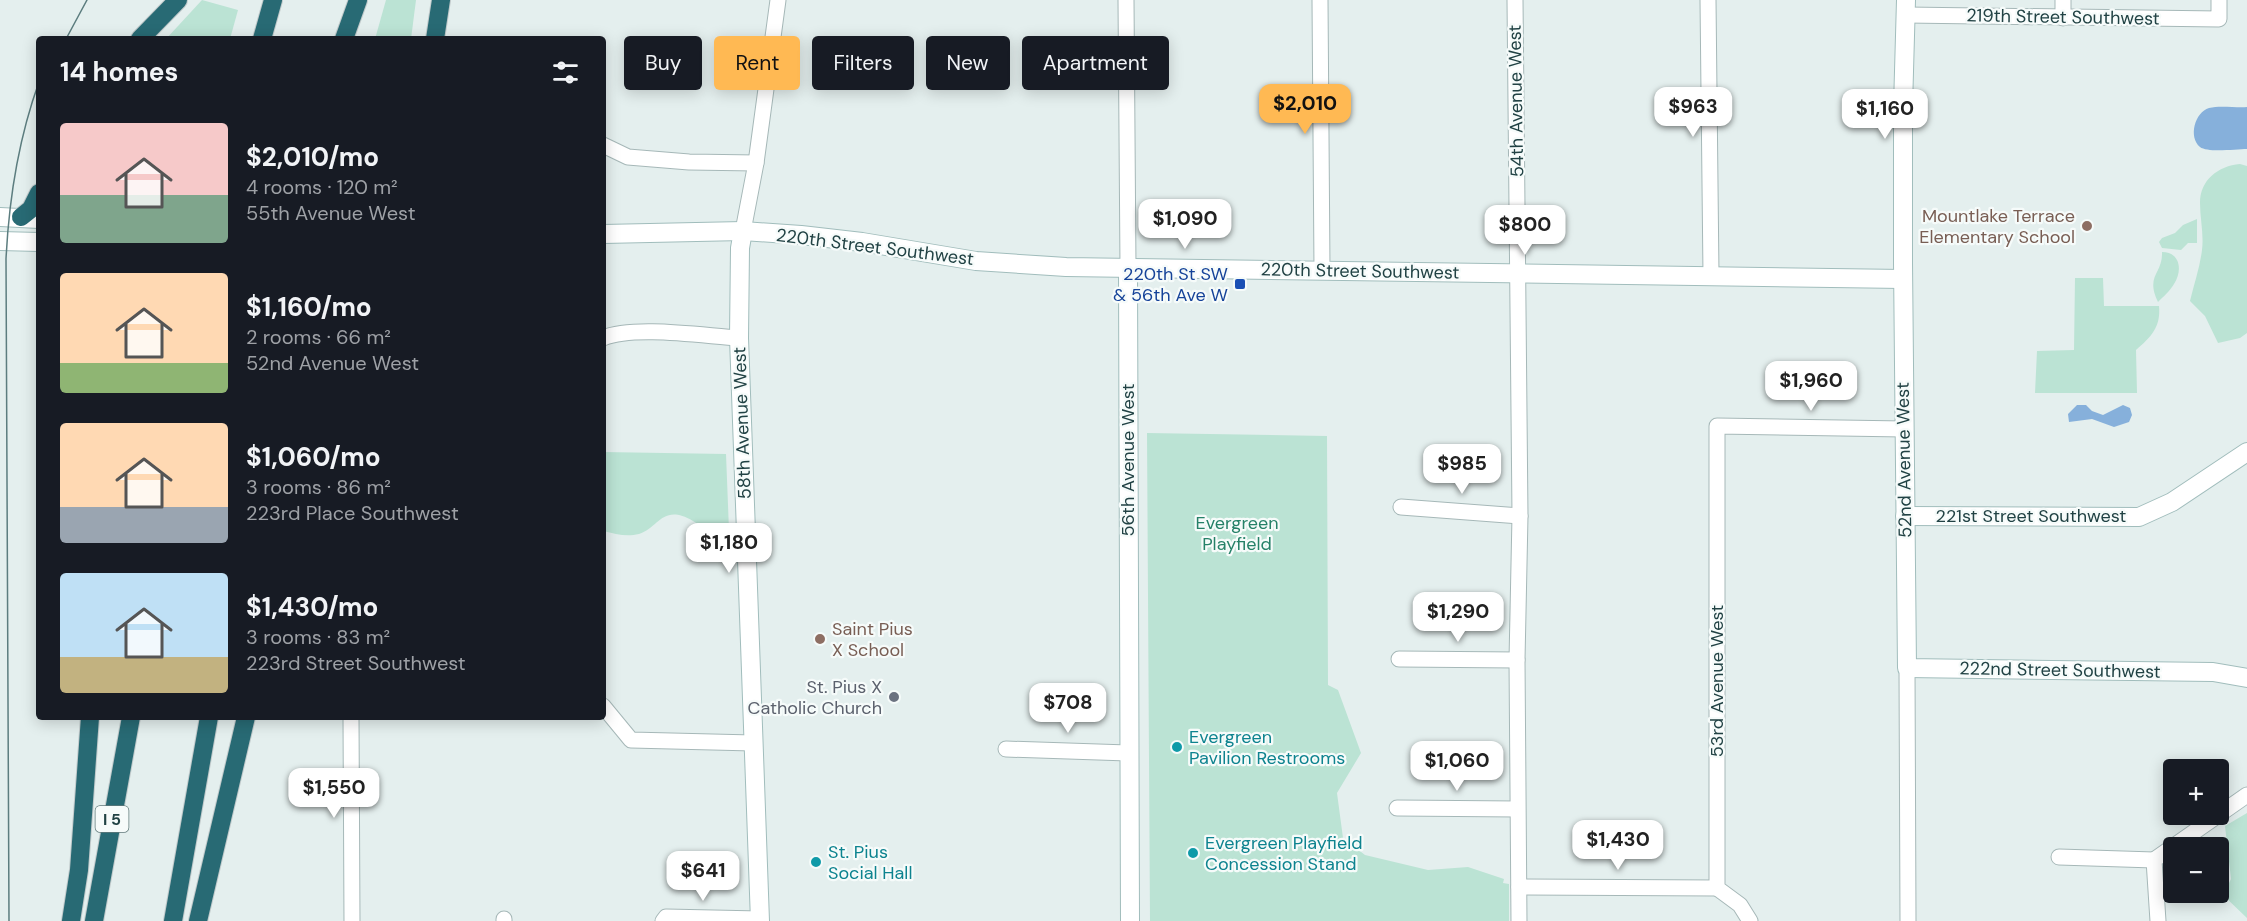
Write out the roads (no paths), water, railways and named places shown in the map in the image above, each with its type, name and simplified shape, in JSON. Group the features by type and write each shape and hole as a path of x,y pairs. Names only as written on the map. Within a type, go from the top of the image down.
{"highway":[{"path":"143,36 177,0"},
{"path":"263,36 273,0"},
{"path":"345,36 358,0"},
{"path":"435,36 441,0"},
{"path":"30,218 36,198"},
{"path":"71,921 79,870 90,720"},
{"name":"I 5","path":"94,921 130,720"},
{"path":"173,921 208,720"},
{"path":"198,921 245,720"}],"street":[{"name":"58th Avenue West","path":"760,920 739,339 740,248 756,163 778,0"},
{"name":"56th Avenue West","path":"1126,0 1130,921"},
{"path":"1320,0 1322,270"},
{"name":"54th Avenue West","path":"1515,0 1520,516 1517,660 1519,921"},
{"path":"1708,0 1711,275"},
{"path":"2063,0 2063,18"},
{"name":"219th Street Southwest","path":"1906,8 2063,18 2219,19 2219,0"},
{"name":"52nd Avenue West","path":"1906,8 1903,107 1903,279 1908,921"},
{"path":"606,147 628,158 756,163"},
{"path":"0,217 30,218"},
{"name":"220th Street Southwest","path":"606,234 743,231 862,242 976,261 1031,265 1903,279"},
{"path":"0,241 36,242"},
{"path":"606,337 642,332 739,339"},
{"name":"53rd Avenue West","path":"1718,888 1718,426 1904,429"},
{"name":"221st Street Southwest","path":"1905,516 2139,517 2172,502 2247,452"},
{"path":"1401,507 1520,516"},
{"path":"1399,659 1517,660"},
{"name":"222nd Street Southwest","path":"2213,672 2247,663"},
{"name":"222nd Street Southwest","path":"1907,668 2213,672 2247,678"},
{"path":"606,710 631,740 753,744"},
{"path":"351,720 352,921"},
{"path":"1006,749 1128,753"},
{"path":"2059,857 2154,860 2247,795"},
{"path":"1397,808 1517,808"},
{"path":"2154,860 2158,921"},
{"path":"1519,887 1718,888 1740,905 1750,921"},
{"path":"663,921 666,917 760,920"}],"water":[{"path":"2218,107 2247,107 2247,149 2209,150 2196,143 2195,125 2204,110"},
{"path":"2077,405 2086,405 2092,411 2103,415 2123,405 2130,408 2132,415 2129,422 2114,427 2092,419 2069,422 2068,414"}],"tram line":[{"path":"68,36 87,0"},
{"path":"9,921 6,259 9,214 16,169 25,126 36,91"}],"place":[{"name":"Mountlake Terrace Elementary School","path":"2087,226"},
{"name":"220th St SW & 56th Ave W","path":"1240,284"},
{"name":"Saint Pius X School","path":"820,639"},
{"name":"St. Pius X Catholic Church","path":"894,697"},
{"name":"Evergreen Pavilion Restrooms","path":"1177,747"},
{"name":"Evergreen Playfield Concession Stand","path":"1193,853"},
{"name":"St. Pius Social Hall","path":"816,862"}],"park label":[{"name":"Evergreen Playfield","path":"1237,533"}]}
